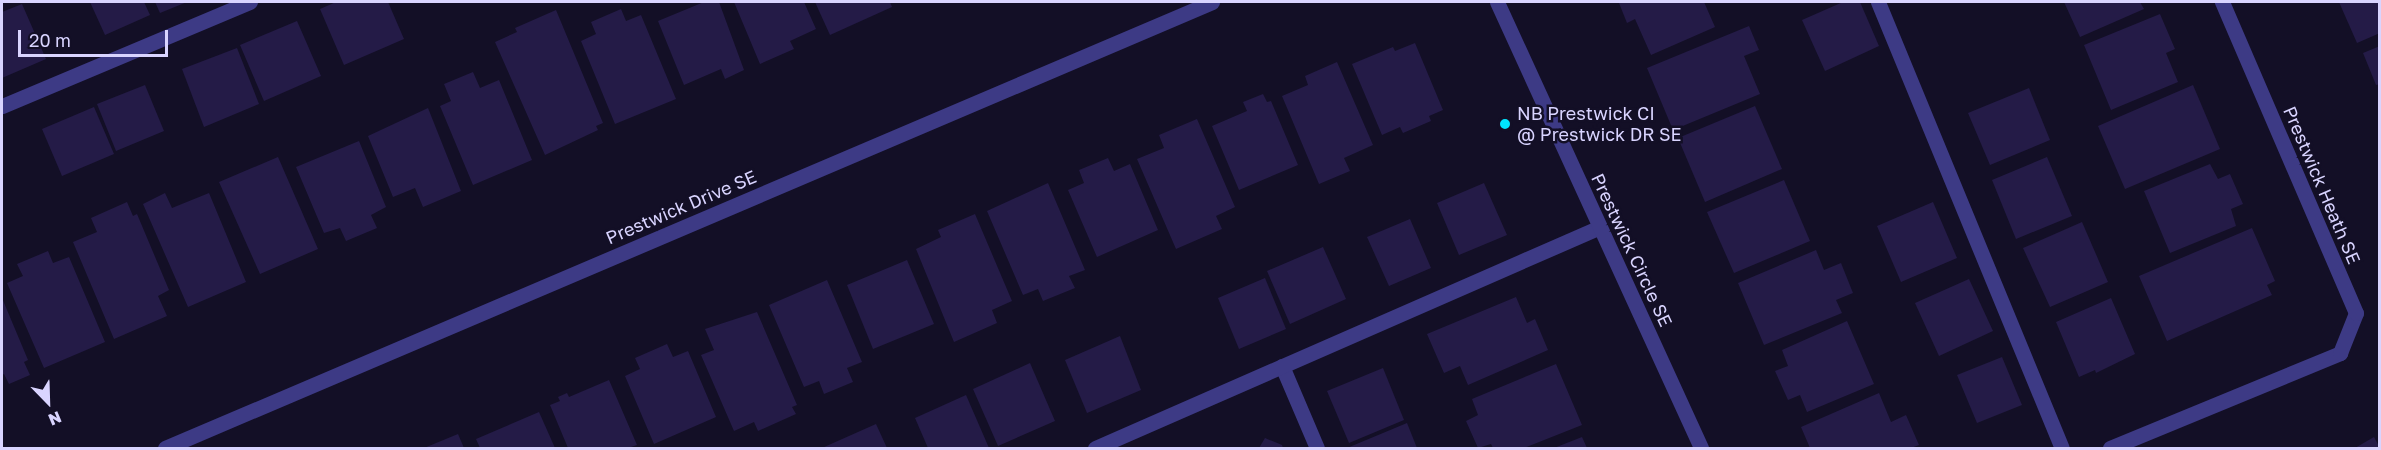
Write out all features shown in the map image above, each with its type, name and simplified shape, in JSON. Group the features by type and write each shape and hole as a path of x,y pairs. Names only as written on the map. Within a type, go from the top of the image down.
{"street":[{"path":"2,106 250,2"},
{"name":"Prestwick Drive SE","path":"165,448 1212,2"},
{"name":"Prestwick Circle SE","path":"1497,2 1701,448"},
{"path":"1878,2 2062,448"},
{"name":"Prestwick Heath SE","path":"2110,448 2340,353 2356,313 2222,2"},
{"path":"1095,448 1600,227"},
{"path":"1282,366 1317,448"}],"building":[{"path":"90,2 144,2 150,15 105,35"},
{"path":"155,2 187,2 160,13"},
{"path":"336,2 388,2 404,39 344,65 320,9"},
{"path":"704,2 719,2 744,70 725,79 721,69 684,85 658,21"},
{"path":"734,2 804,2 816,29 790,41 794,49 760,64"},
{"path":"815,2 890,2 892,7 830,35"},
{"path":"1704,2 1715,27 1651,55 1635,19 1627,23 1619,3"},
{"path":"1843,2 1860,2 1879,46 1825,71 1802,20"},
{"path":"2064,2 2140,2 2144,9 2080,37"},
{"path":"2339,2 2380,2 2380,33 2357,43"},
{"path":"22,4 46,59 2,78 2,12"},
{"path":"621,9 626,21 641,15 676,99 615,124 581,41 596,34 591,22"},
{"path":"556,10 603,123 596,126 598,130 545,155 495,42 517,32 515,28"},
{"path":"2160,14 2175,49 2166,53 2178,82 2111,110 2084,45"},
{"path":"297,21 321,76 264,101 240,45"},
{"path":"1749,26 1759,50 1744,56 1760,94 1673,130 1647,68"},
{"path":"1415,43 1443,110 1429,116 1431,121 1403,133 1400,127 1382,135 1352,64 1393,47 1395,51"},
{"path":"2380,46 2380,84 2376,85 2363,53"},
{"path":"237,48 259,104 204,127 182,69"},
{"path":"1337,62 1373,145 1344,158 1350,171 1319,184 1282,96 1308,85 1305,76"},
{"path":"473,72 480,88 499,80 532,160 473,185 440,106 451,101 444,84"},
{"path":"145,85 164,131 116,151 97,104"},
{"path":"2193,85 2220,149 2125,189 2098,126"},
{"path":"2029,88 2050,140 1990,165 1968,113"},
{"path":"1263,94 1267,102 1271,101 1298,165 1239,190 1212,126 1247,111 1243,102"},
{"path":"1755,106 1782,169 1705,202 1678,138"},
{"path":"94,107 114,154 62,176 42,129"},
{"path":"428,108 461,191 423,207 415,188 393,197 368,136"},
{"path":"1197,119 1235,207 1216,216 1222,229 1176,249 1137,159 1164,148 1159,135"},
{"path":"359,141 386,207 371,215 377,228 346,241 340,228 324,233 296,167"},
{"path":"278,157 318,249 260,274 219,182"},
{"path":"2047,157 2072,216 2016,239 1992,180"},
{"path":"1108,158 1114,171 1130,164 1158,230 1097,257 1068,190 1084,183 1079,170"},
{"path":"2210,164 2218,179 2230,174 2243,204 2231,209 2236,226 2170,253 2144,191"},
{"path":"1784,180 1810,241 1734,273 1707,212"},
{"path":"1048,183 1085,270 1069,276 1075,288 1043,301 1038,289 1023,295 987,211"},
{"path":"1484,183 1507,235 1459,255 1437,203"},
{"path":"165,193 172,208 209,193 246,282 188,307 143,204"},
{"path":"127,202 133,216 137,214 169,290 158,296 167,316 114,339 73,242 97,232 91,218"},
{"path":"1933,202 1957,258 1901,282 1877,226"},
{"path":"975,214 1012,301 992,310 997,323 954,342 916,249 941,237 938,230"},
{"path":"1410,219 1431,268 1389,286 1367,237"},
{"path":"2082,222 2108,282 2050,307 2023,248"},
{"path":"2252,228 2275,281 2267,285 2272,295 2167,341 2139,276"},
{"path":"1323,247 1346,299 1290,324 1267,271"},
{"path":"1816,250 1824,270 1841,263 1853,293 1836,300 1842,313 1764,345 1738,283"},
{"path":"48,251 53,263 69,257 105,342 44,368 7,283 23,276 17,264"},
{"path":"907,260 934,324 873,349 847,285"},
{"path":"1265,278 1286,329 1239,349 1218,298"},
{"path":"1969,279 1993,331 1939,356 1915,303"},
{"path":"827,280 862,362 847,368 853,382 824,394 819,381 804,387 769,305"},
{"path":"1516,297 1527,323 1535,319 1548,350 1468,385 1460,366 1444,373 1427,334"},
{"path":"2,298 28,360 24,362 30,375 9,384 4,374 2,375"},
{"path":"2111,298 2135,354 2096,373 2095,370 2079,377 2056,322"},
{"path":"757,312 797,405 792,407 796,414 758,431 754,422 734,431 701,355 714,350 705,329"},
{"path":"1847,321 1874,384 1807,412 1800,395 1788,400 1775,371 1788,366 1782,350"},
{"path":"1120,336 1141,390 1087,413 1065,360"},
{"path":"667,344 673,357 688,351 716,417 654,444 625,376 640,369 635,358"},
{"path":"2002,357 2022,405 1977,423 1957,375"},
{"path":"1030,363 1055,421 998,446 973,389"},
{"path":"1556,364 1582,425 1524,448 1493,448 1491,444 1478,448 1466,421 1478,415 1472,399"},
{"path":"1383,368 1404,420 1349,443 1327,391"},
{"path":"609,380 637,445 628,448 568,448 550,405 560,401 558,397 567,393 569,397"},
{"path":"1879,393 1891,422 1906,415 1919,445 1911,448 1810,448 1801,427"},
{"path":"966,395 989,448 928,448 915,418"},
{"path":"539,412 555,448 480,448 476,439"},
{"path":"1407,423 1417,448 1347,448"},
{"path":"876,424 887,448 822,448"},
{"path":"458,434 464,448 424,448"},
{"path":"1582,437 1587,448 1554,448"},
{"path":"2374,437 2380,448 2355,448"},
{"path":"1265,438 1282,445 1283,448 1259,448"}],"place":[{"name":"NB Prestwick CI @ Prestwick DR SE","path":"1505,124"}]}
